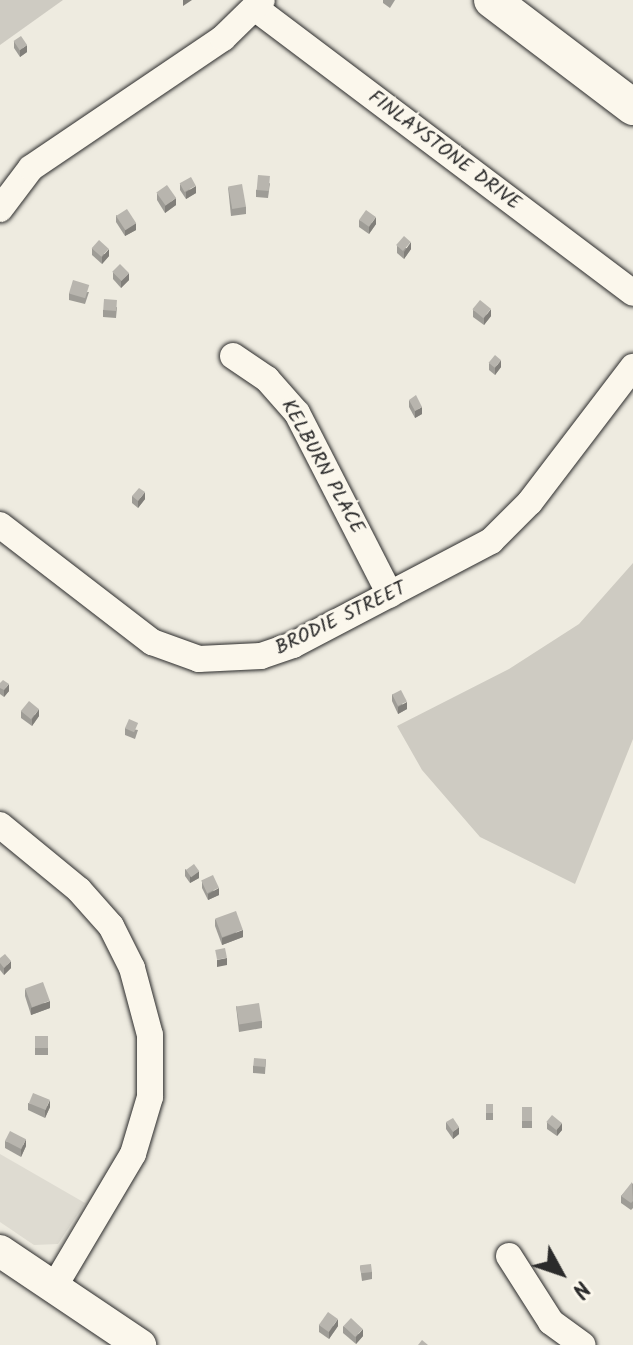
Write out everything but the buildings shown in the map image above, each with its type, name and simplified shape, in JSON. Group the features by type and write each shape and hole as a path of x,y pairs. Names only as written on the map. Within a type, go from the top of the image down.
{"main road":[{"path":"492,0 633,107"}],"street":[{"path":"0,209 31,168 223,38 258,4"},
{"name":"FINLAYSTONE DRIVE","path":"258,4 633,293"},
{"name":"KELBURN PLACE","path":"233,356 267,379 297,413 390,595"},
{"name":"BRODIE STREET","path":"0,525 137,633 199,659 245,660 277,651 462,560 505,529 633,367"},
{"path":"0,825 79,890 111,926 139,986 151,1043 150,1097 133,1154 54,1287"},
{"path":"0,1251 140,1345"},
{"path":"509,1256 551,1322 583,1345"}],"shaded area":[{"path":"0,0 63,0 0,45"},
{"path":"633,563 633,739 575,884 480,837 422,770 397,726 509,669 579,624"},
{"path":"0,1154 85,1203 58,1244 34,1245 0,1222"}]}
